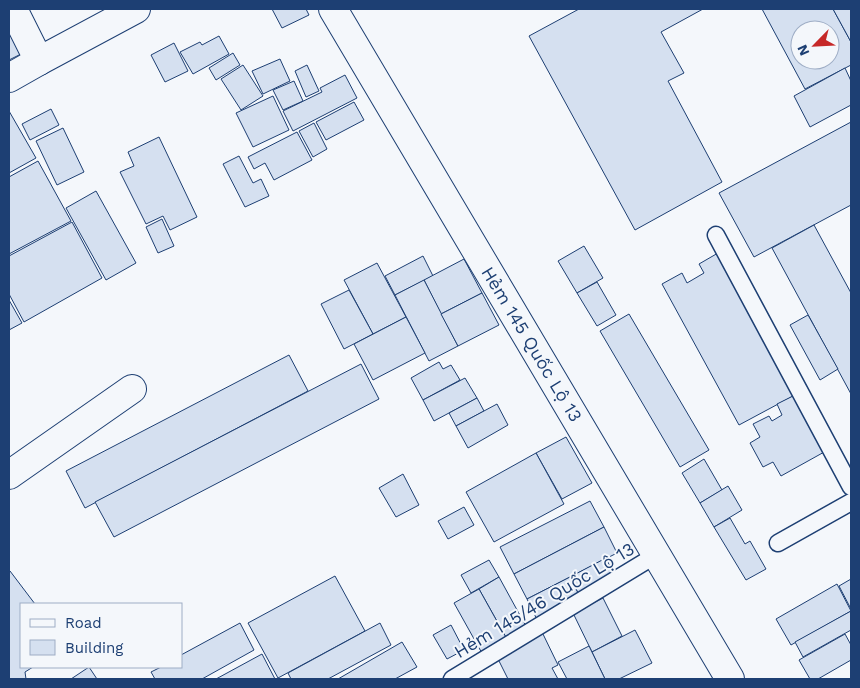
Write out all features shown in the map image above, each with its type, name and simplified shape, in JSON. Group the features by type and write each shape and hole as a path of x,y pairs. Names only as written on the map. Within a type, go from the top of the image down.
{"street":[{"path":"13,9 40,61"},
{"path":"9,78 136,9"},
{"name":"Hẻm 145 Quốc Lộ 13","path":"333,9 730,679"},
{"path":"9,475 132,389"}],"lane":[{"path":"716,235 851,487"},
{"path":"778,543 851,502"},
{"name":"Hẻm 145/46 Quốc Lộ 13","path":"452,679 656,555"}],"building":[{"path":"272,9 306,9 309,15 282,28"},
{"path":"579,9 703,9 661,32 684,73 668,81 722,182 635,230 529,36"},
{"path":"762,9 833,9 839,20 790,20 790,61"},
{"path":"833,9 851,9 851,42 840,20"},
{"path":"840,22 851,42 851,65 805,89 795,70 840,70"},
{"path":"9,25 23,53 9,60"},
{"path":"219,36 229,54 193,74 180,52 200,42 202,45"},
{"path":"174,43 188,71 165,82 151,55"},
{"path":"233,53 240,65 216,80 209,68"},
{"path":"280,59 290,81 263,94 252,71"},
{"path":"243,65 263,96 241,110 221,79"},
{"path":"307,65 319,91 306,97 295,71"},
{"path":"845,68 851,81 851,105 810,127 794,96"},
{"path":"345,75 357,98 293,131 283,111 322,92 320,88"},
{"path":"294,81 303,101 283,110 273,90"},
{"path":"273,96 289,130 253,147 236,113"},
{"path":"354,102 364,120 326,140 316,122"},
{"path":"51,109 59,125 30,140 22,124"},
{"path":"9,111 36,158 9,173"},
{"path":"851,122 851,205 754,257 719,193"},
{"path":"314,123 327,149 313,157 299,131"},
{"path":"63,128 84,172 57,185 36,141"},
{"path":"297,132 312,160 274,180 265,163 254,169 248,157"},
{"path":"159,137 197,217 170,230 163,216 146,224 120,172 134,166 128,152"},
{"path":"239,156 253,183 261,179 269,196 245,207 223,164"},
{"path":"38,161 71,221 9,254 9,177"},
{"path":"96,191 136,263 106,280 66,208"},
{"path":"162,219 174,246 158,253 146,227"},
{"path":"72,222 102,278 24,322 9,294 9,256"},
{"path":"814,225 851,293 851,394 772,248"},
{"path":"584,246 603,278 577,293 558,261"},
{"path":"718,253 795,395 739,425 662,284 682,273 687,283 704,273 699,264"},
{"path":"423,256 433,276 395,295 385,276"},
{"path":"464,259 482,293 441,314 424,280"},
{"path":"377,263 406,317 373,334 344,280"},
{"path":"424,280 458,346 429,361 395,295"},
{"path":"597,282 616,315 597,326 577,293"},
{"path":"349,290 373,334 344,349 321,304"},
{"path":"482,293 499,325 458,346 441,314"},
{"path":"9,300 22,323 9,330"},
{"path":"629,314 709,450 680,467 600,331"},
{"path":"808,315 838,369 820,380 790,325"},
{"path":"406,317 425,353 373,380 354,344"},
{"path":"289,355 308,391 85,508 66,471"},
{"path":"439,362 443,369 451,365 460,380 423,400 411,378"},
{"path":"361,364 379,399 114,537 95,502"},
{"path":"465,378 477,398 434,421 423,400"},
{"path":"795,395 826,451 781,476 773,462 763,467 750,443 760,437 753,424 769,416 772,421 782,415 777,404"},
{"path":"477,398 484,411 456,426 449,413"},
{"path":"497,404 508,425 468,448 456,426"},
{"path":"566,437 592,483 562,499 536,453"},
{"path":"536,453 564,504 494,542 466,492"},
{"path":"704,459 722,490 700,503 682,473"},
{"path":"403,474 419,505 396,517 379,488"},
{"path":"728,486 742,510 714,527 700,503"},
{"path":"590,501 604,527 514,574 500,547"},
{"path":"464,507 474,525 448,539 438,521"},
{"path":"730,518 745,544 750,541 766,569 746,580 714,527"},
{"path":"604,527 617,553 527,599 514,574"},
{"path":"606,558 616,579 580,597 570,577"},
{"path":"489,560 499,577 471,593 461,575"},
{"path":"9,572 34,603 20,603 20,668 31,668 25,672 26,679 9,679"},
{"path":"335,576 365,631 278,678 248,623"},
{"path":"499,577 528,630 508,641 479,589"},
{"path":"570,577 580,597 540,626 527,599"},
{"path":"851,579 851,609 839,586"},
{"path":"837,584 851,611 791,645 776,619"},
{"path":"479,589 508,641 483,655 454,603"},
{"path":"603,598 622,636 592,652 573,613"},
{"path":"851,611 851,630 803,657 795,642"},
{"path":"240,623 254,650 202,679 155,679 151,672 159,668 182,668 182,654"},
{"path":"380,623 391,645 328,679 291,679 288,673"},
{"path":"451,625 464,650 447,659 433,635"},
{"path":"635,630 652,663 619,679 605,679 592,652"},
{"path":"542,632 558,665 552,668 558,679 508,679 496,655"},
{"path":"845,634 851,645 851,660 818,679 810,679 799,660"},
{"path":"402,642 417,667 395,679 338,679"},
{"path":"589,646 605,679 567,679 558,662"},
{"path":"262,654 275,679 216,679"},
{"path":"90,668 97,679 71,679"}]}
